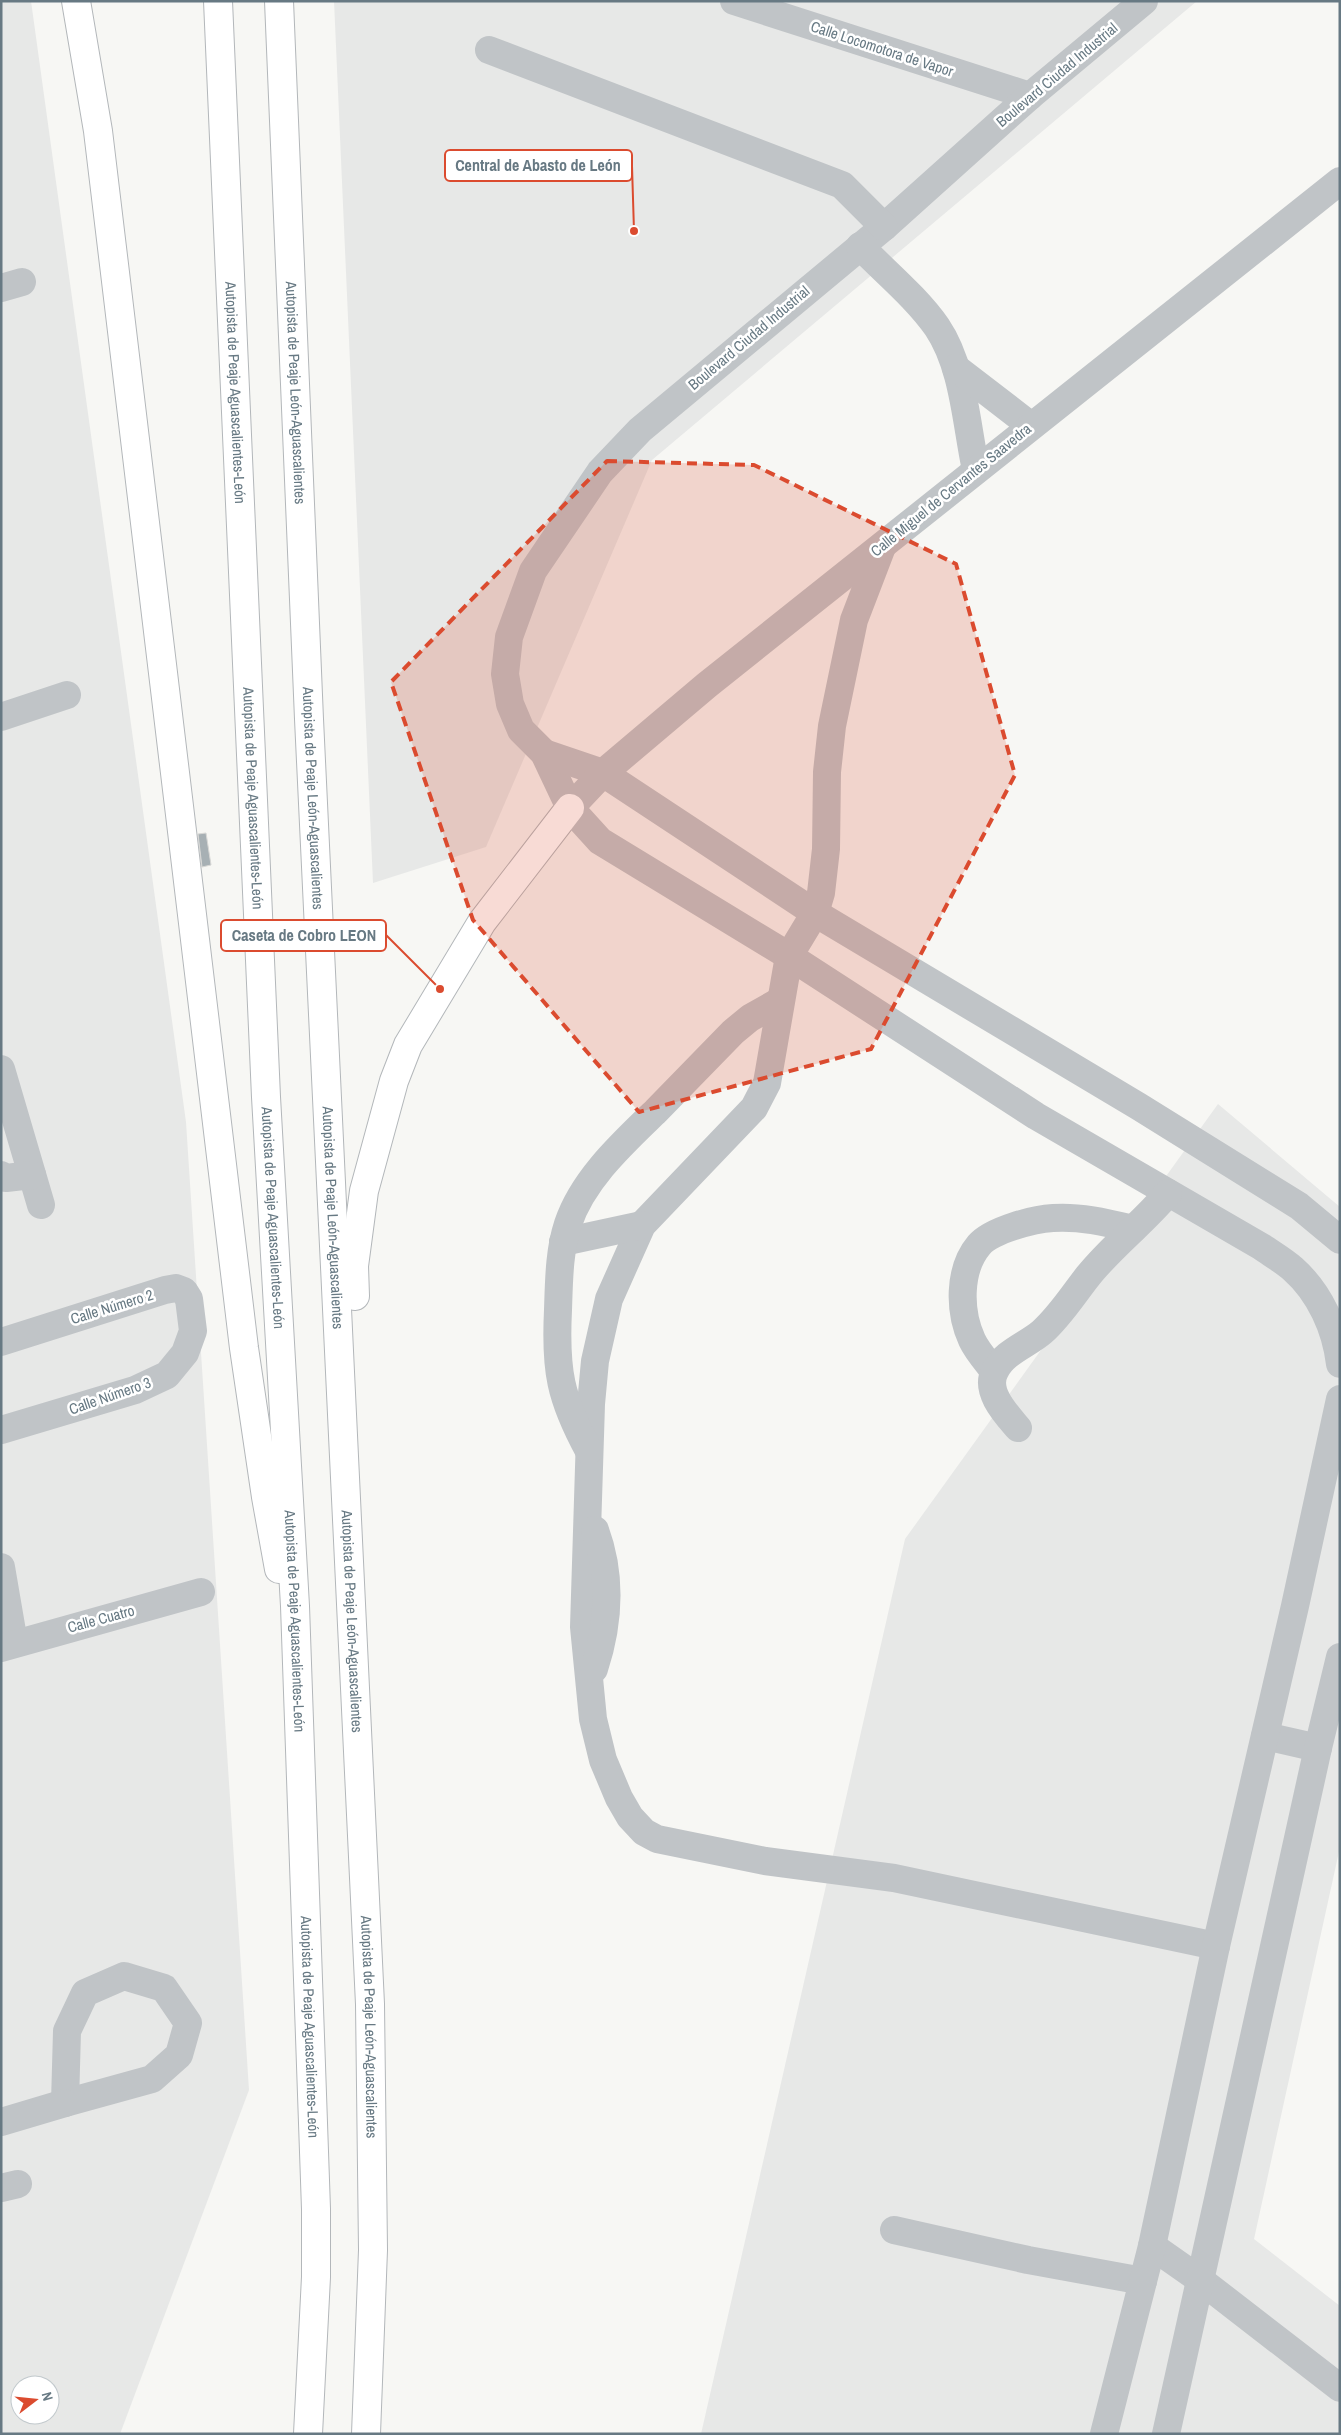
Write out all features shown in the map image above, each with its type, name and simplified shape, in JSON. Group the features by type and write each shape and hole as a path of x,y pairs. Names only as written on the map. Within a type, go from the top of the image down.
{"highway":[{"path":"76,1 98,131 243,1339 274,1545 282,1581 295,1606"},
{"name":"Autopista de Peaje Aguascalientes-León","path":"218,1 266,1097 295,1606 316,2209 316,2277 308,2434"},
{"name":"Autopista de Peaje León-Aguascalientes","path":"279,1 308,709 370,2004 373,2250 366,2434"},
{"path":"370,2004 377,1970 381,1894 379,1793 354,1266 364,1190 394,1080 408,1045 482,922 570,808"}],"street":[{"name":"Calle Locomotora de Vapor","path":"734,1 1030,96"},
{"name":"Boulevard Ciudad Industrial","path":"1141,2 1030,96 884,226 640,430 600,472 534,571 509,637 505,674 510,704 521,730 544,753 570,808 600,841 789,956 1036,1116 1168,1193 1226,1224 1294,1270 1316,1297 1330,1323 1340,1364"},
{"path":"489,50 842,185 884,226"},
{"name":"Calle Miguel de Cervantes Saavedra","path":"570,808 603,773 707,685 882,547 1030,426 1335,191"},
{"path":"860,246 931,320 946,344 956,368 976,470"},
{"path":"956,368 1030,426"},
{"path":"882,547 854,620 832,726 827,772 824,873 815,913 789,956 767,1083 758,1102 642,1226 608,1299 595,1361 589,1452 584,1626 593,1719 603,1760 619,1798 630,1817 644,1832 657,1839 765,1861 894,1878 1216,1946"},
{"path":"1,717 67,695"},
{"name":"Boulevard Ciudad Industrial","path":"544,753 603,773 815,913 1138,1106 1299,1206 1340,1240"},
{"path":"589,1452 571,1418 561,1389 557,1360 557,1329 563,1242 580,1196 620,1147 733,1032 758,1013 780,1001"},
{"path":"1,1069 41,1205"},
{"path":"1,1175 6,1178 32,1175"},
{"path":"1018,1428 997,1402 993,1385 994,1371 1010,1353 1042,1332 1067,1305 1088,1275 1133,1229 1149,1216 1168,1193"},
{"path":"994,1371 972,1341 962,1307 965,1274 980,1245 1015,1224 1054,1218 1100,1222 1133,1229"},
{"path":"563,1242 642,1226"},
{"name":"Calle Número 2","path":"1,1342 176,1288 184,1291 189,1299 193,1331"},
{"name":"Calle Número 3","path":"1,1430 103,1400 154,1382 166,1375 185,1354 193,1331"},
{"path":"1104,2434 1152,2246 1216,1946 1340,1399"},
{"path":"1,1567 8,1645"},
{"name":"Calle Cuatro","path":"8,1645 201,1592"},
{"path":"1166,2434 1199,2279 1340,1657"},
{"path":"1265,1736 1318,1748"},
{"path":"1,2122 152,2079 178,2055 188,2024 164,1988 124,1976 85,1993 67,2031 65,2103"},
{"path":"894,2230 1028,2260 1143,2281"},
{"path":"1152,2246 1199,2279 1340,2388"}],"highlighted area":[{"path":"607,461 754,465 956,564 1015,775 871,1049 639,1112 473,920 391,682"}],"shaded area":[{"path":"1,1 31,1 186,1122 249,2090 120,2434 1,2434"},
{"path":"334,1 1197,1 652,460 486,847 373,883"},
{"path":"1218,1104 1340,1207 1340,1847 1254,2239 1340,2306 1340,2434 701,2434 905,1539"}],"building":[{"path":"206,833 211,865 202,867 198,834"}],"place":[{"name":"Central de Abasto de León","path":"634,231"},
{"name":"Caseta de Cobro LEON","path":"440,989"}]}
